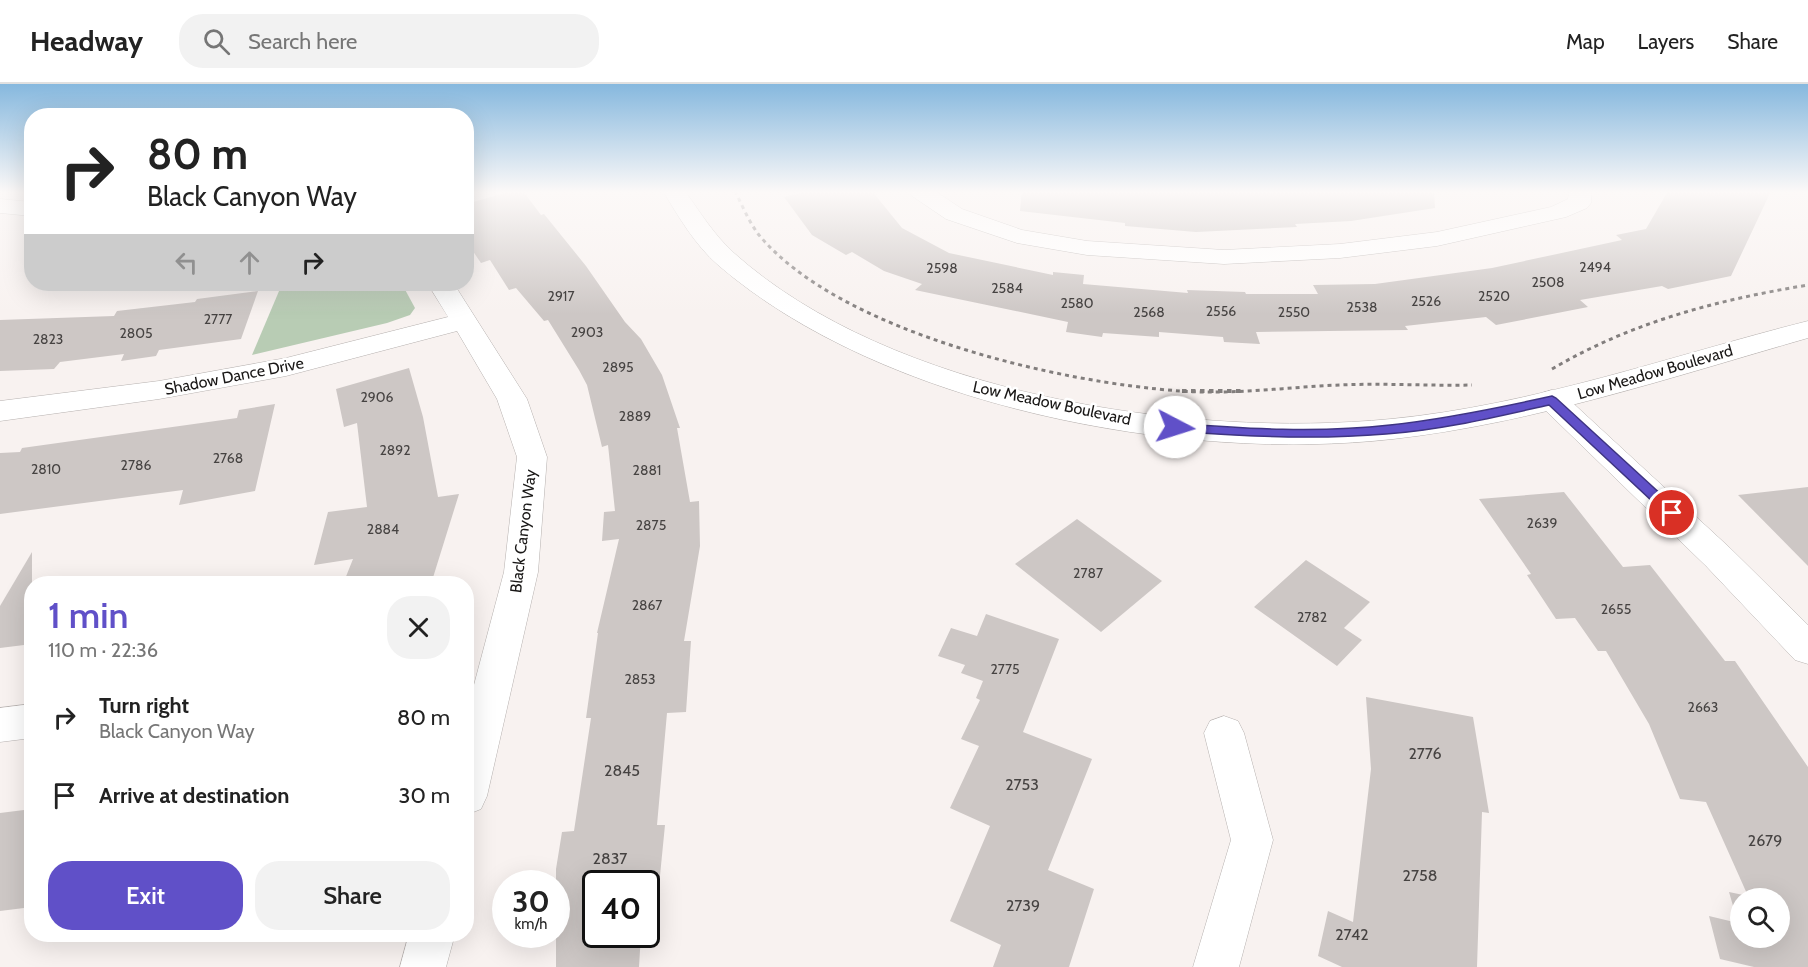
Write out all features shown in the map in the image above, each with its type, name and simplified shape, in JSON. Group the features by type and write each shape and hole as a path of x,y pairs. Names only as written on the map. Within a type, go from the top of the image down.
{"street":[{"name":"Low Meadow Boulevard","path":"706,232 724,256 786,305 828,330 881,355 943,378 1007,396 1156,425 1234,432 1310,434 1388,430 1461,420 1551,385 1808,329"},
{"path":"1006,232 1087,248 1224,257 1340,251 1437,239 1467,232"},
{"name":"Black Canyon Way","path":"445,291 512,399 531,457 521,572 479,694 474,733"},
{"name":"Shadow Dance Drive","path":"0,411 159,390 286,367 464,321"},
{"path":"1551,385 1808,649"},
{"path":"0,724 24,722"},
{"path":"1216,967 1252,840 1224,732"},
{"path":"423,967 430,942"}],"path":[{"path":"757,232 781,258 835,295 906,328 987,356 1038,369 1090,380 1181,391 1229,392 1374,384 1474,385"},
{"path":"1551,385 1601,343 1678,314 1765,292 1808,285"}],"green space":[{"path":"279,291 406,291 415,308 410,315 387,323 252,355"}],"building":[{"path":"474,232 559,232 586,266 625,322 641,339 662,375 680,428 677,428 690,502 699,501 700,546 684,641 691,641 686,712 667,713 657,825 665,825 660,876 660,870 582,870 582,948 640,948 639,967 556,967 556,948 570,948 570,870 556,869 562,832 574,831 591,718 586,718 597,633 619,539 602,541 604,512 615,511 608,445 602,447 587,385 548,320 544,321 516,288 509,290 490,260 481,263 474,253"},
{"path":"810,232 910,232 949,253 1053,275 1053,272 1084,275 1083,284 1188,293 1187,290 1245,292 1246,294 1318,294 1313,285 1375,284 1492,268 1622,240 1616,235 1630,232 1752,232 1731,276 1668,289 1662,286 1580,300 1588,307 1496,325 1486,317 1405,326 1408,330 1256,332 1260,344 1224,342 1223,337 1159,332 1159,337 1103,333 1102,337 1066,332 1068,322 915,290 922,284 884,271 852,252 846,255"},
{"path":"258,291 241,339 159,350 156,356 121,361 124,354 60,362 54,369 0,371 0,320 114,316 117,311 195,302 197,299"},
{"path":"409,368 423,417 438,497 459,494 433,576 346,576 353,559 314,565 328,512 367,507 357,423 344,427 336,389"},
{"path":"275,404 255,491 179,505 183,490 0,514 0,453 20,452 22,448 237,418 239,410"},
{"path":"1808,487 1808,566 1738,495"},
{"path":"1564,492 1623,567 1650,565 1725,661 1735,661 1808,767 1808,967 1754,967 1720,959 1709,916 1730,921 1730,948 1790,948 1790,888 1744,888 1706,802 1680,799 1649,724 1606,651 1598,651 1575,618 1556,619 1527,575 1531,574 1479,499"},
{"path":"1077,519 1162,581 1101,632 1015,564"},
{"path":"32,552 32,576 24,576 24,645 0,648 0,606"},
{"path":"1306,560 1370,602 1344,628 1362,640 1337,666 1254,607"},
{"path":"986,614 1059,639 1023,732 1092,759 1048,870 1094,889 1069,967 993,967 1001,945 950,921 990,826 950,808 979,746 961,739 980,700 976,698 983,681 961,673 965,665 938,656 951,628 977,636"},
{"path":"1366,697 1473,717 1489,813 1482,812 1477,967 1342,967 1318,956 1328,911 1353,922 1371,769"},
{"path":"24,810 24,908 0,911 0,813"}],"route":[{"path":"1175,427 1234,432 1310,434 1388,430 1461,420 1552,400 1672,513"}]}
